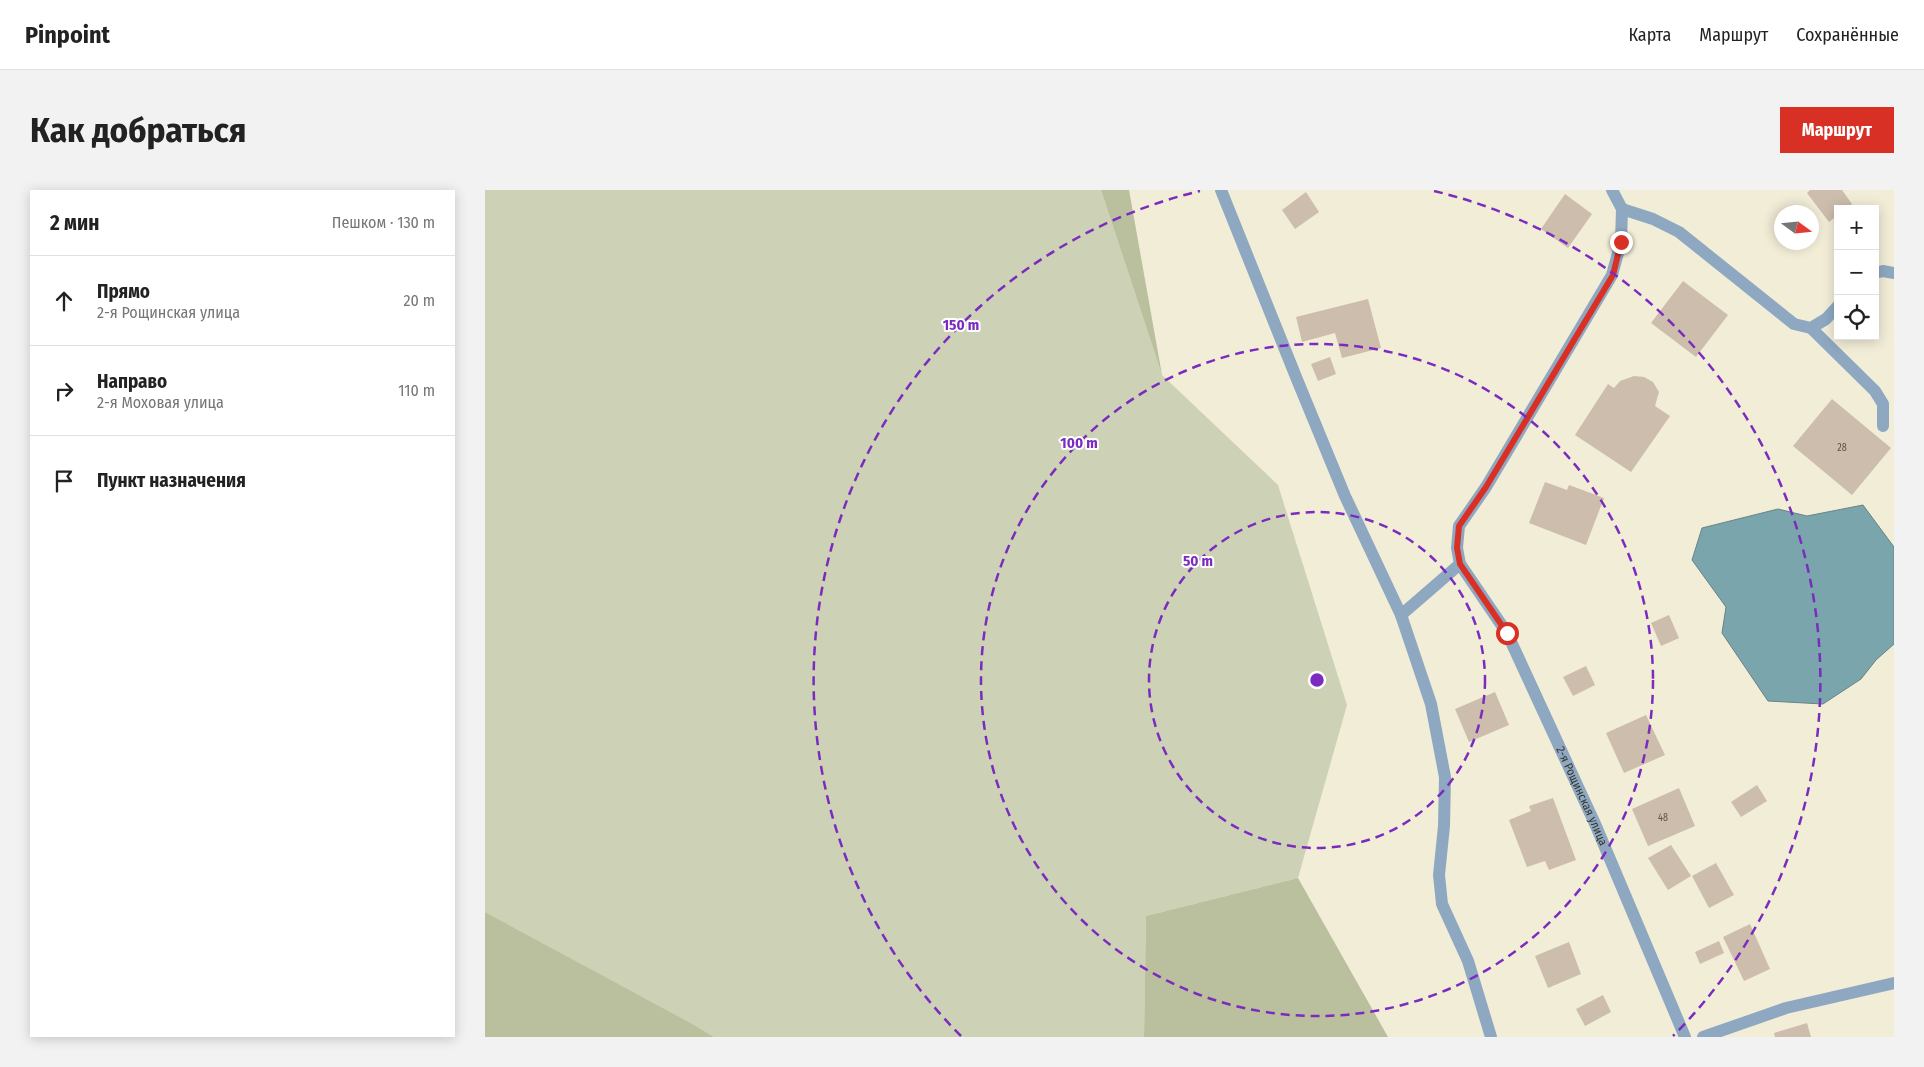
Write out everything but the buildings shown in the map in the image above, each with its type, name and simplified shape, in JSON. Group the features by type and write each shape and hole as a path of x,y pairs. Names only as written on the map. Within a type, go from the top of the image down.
{"street":[{"path":"1221,190 1345,496 1401,615 1431,704 1445,777 1444,826 1439,875 1442,904 1468,961 1491,1037"},
{"path":"1401,615 1460,564 1457,548 1459,526 1491,478 1613,275 1621,242 1622,209 1612,190"},
{"path":"1622,209 1653,219 1679,232 1794,324 1811,328 1875,391 1883,404 1883,426"},
{"path":"1879,272 1894,273"},
{"path":"1811,328 1826,319 1834,310"},
{"name":"2-я Рощинская улица","path":"1460,564 1507,633 1596,826 1685,1037"},
{"path":"1703,1037 1786,1008 1894,983"}],"green space":[{"path":"485,190 1101,190 1162,375 1278,485 1347,705 1298,878 1146,916 1144,1037 714,1037 485,912"},
{"path":"1101,190 1129,190 1162,375"},
{"path":"1298,878 1388,1037 1144,1037 1146,916"},
{"path":"485,912 692,1024 714,1037 485,1037"}],"water":[{"path":"1863,505 1894,547 1894,644 1876,660 1861,679 1823,704 1768,701 1722,633 1726,607 1692,560 1702,528 1778,509 1807,516"}],"route":[{"path":"1507,633 1460,564 1457,548 1459,526 1486,487 1613,275 1621,242"}]}
